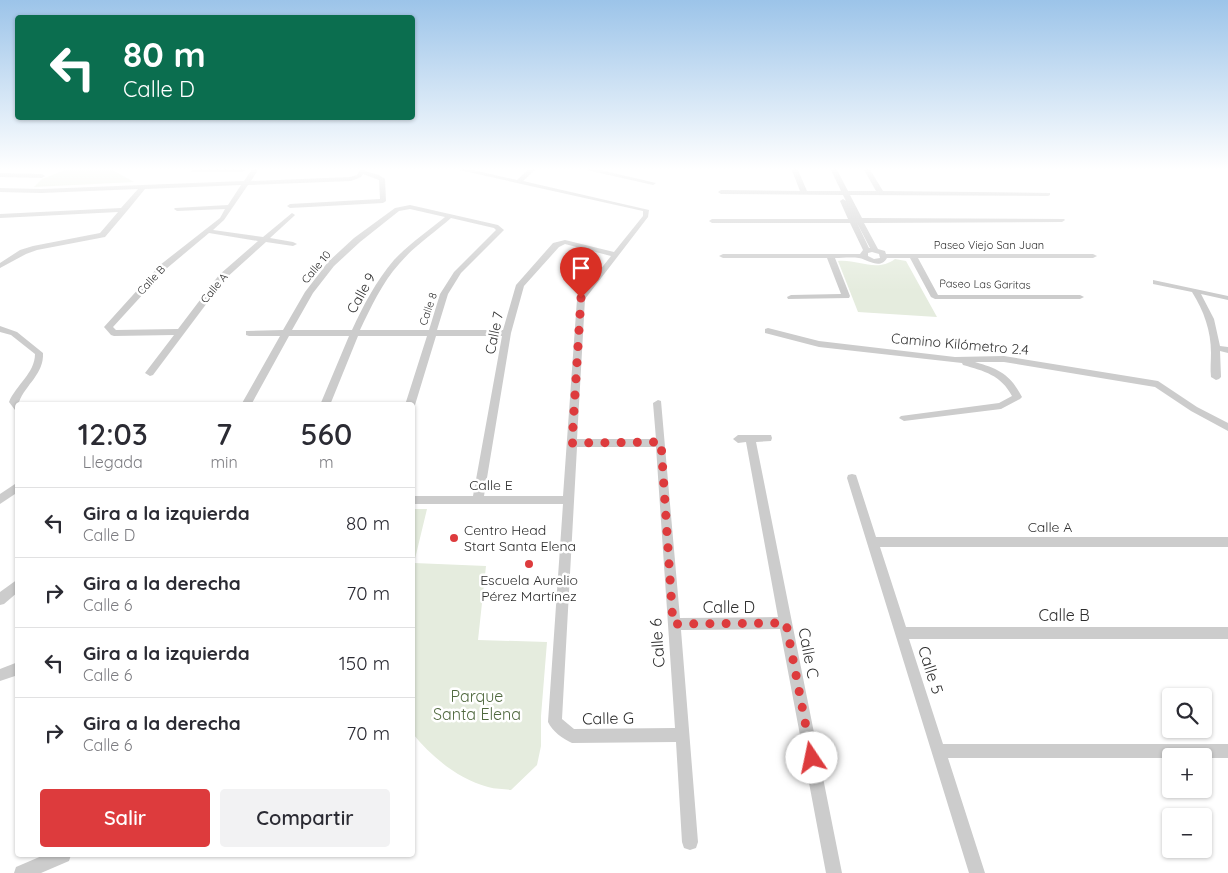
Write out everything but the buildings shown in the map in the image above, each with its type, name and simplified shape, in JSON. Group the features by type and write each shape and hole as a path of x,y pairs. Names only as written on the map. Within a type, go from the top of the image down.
{"street":[{"path":"177,209 184,209"},
{"name":"Calle B","path":"179,332 114,333 108,327 163,267 222,219 230,209"},
{"name":"Calle A","path":"150,372 222,277 262,240 289,209"},
{"name":"Calle 10","path":"248,402 309,292 331,264 357,240 399,209"},
{"name":"Calle 10","path":"419,209 451,215"},
{"path":"569,500 581,298 646,216 646,210 640,209"},
{"path":"848,209 868,252"},
{"path":"852,209 860,221 868,252"},
{"path":"0,216 125,210"},
{"path":"0,266 23,252 36,248 102,235 125,210"},
{"name":"Calle 9","path":"326,402 372,297 392,268 451,215"},
{"name":"Calle 8","path":"411,402 444,294 458,272 500,230 496,226 451,215"},
{"path":"712,220 1062,220"},
{"path":"207,231 293,244"},
{"name":"Calle 7","path":"478,500 507,333 520,285 556,244 565,242 614,254"},
{"name":"Paseo Viejo San Juan","path":"868,252 869,260 876,262 883,260 884,256"},
{"name":"Paseo Viejo San Juan","path":"723,256 830,256 868,252 884,256 1093,256"},
{"path":"791,297 846,296 830,256"},
{"name":"Paseo Las Garitas","path":"912,256 936,296 1080,297"},
{"path":"1156,282 1228,298"},
{"path":"1194,290 1200,298 1213,330 1217,348 1216,377"},
{"path":"0,329 13,332 20,337 24,343 39,353 41,361 37,369 18,392 15,404"},
{"name":"Camino Kilómetro 2.4","path":"768,331 819,344 955,360 1004,359 1158,384 1194,409 1228,428"},
{"path":"249,333 507,333"},
{"path":"1217,348 1228,350"},
{"path":"904,418 1001,406 1017,397 1011,384 997,372 955,360"},
{"name":"Calle 6","path":"658,403 690,842"},
{"name":"Calle C","path":"767,438 744,439 786,623 834,873"},
{"path":"572,443 661,442"},
{"name":"Calle 5","path":"852,478 977,873"},
{"path":"0,500 15,488"},
{"name":"Calle E","path":"415,500 569,500"},
{"name":"Calle G","path":"569,500 555,722 572,736 681,734"},
{"name":"Calle A","path":"872,542 1228,542"},
{"path":"0,600 15,587"},
{"name":"Calle D","path":"673,624 786,623"},
{"name":"Calle B","path":"901,633 1228,633"},
{"path":"0,675 15,669"},
{"path":"938,751 1228,751"},
{"path":"22,873 58,857"}],"green space":[{"path":"895,259 906,261 937,317 858,312 838,261 881,265"},
{"name":"Parque Santa Elena","path":"415,509 427,509 415,559"},
{"name":"Parque Santa Elena","path":"415,563 486,566 478,640 547,642 541,716 541,746 537,765 511,790 497,789 466,779 446,766 415,736"}],"place":[{"name":"Centro Head Start Santa Elena","path":"454,538"},
{"name":"Escuela Aurelio Pérez Martínez","path":"529,564"}],"route":[{"path":"581,298 572,443 661,442 673,624 786,623 812,758"}]}
